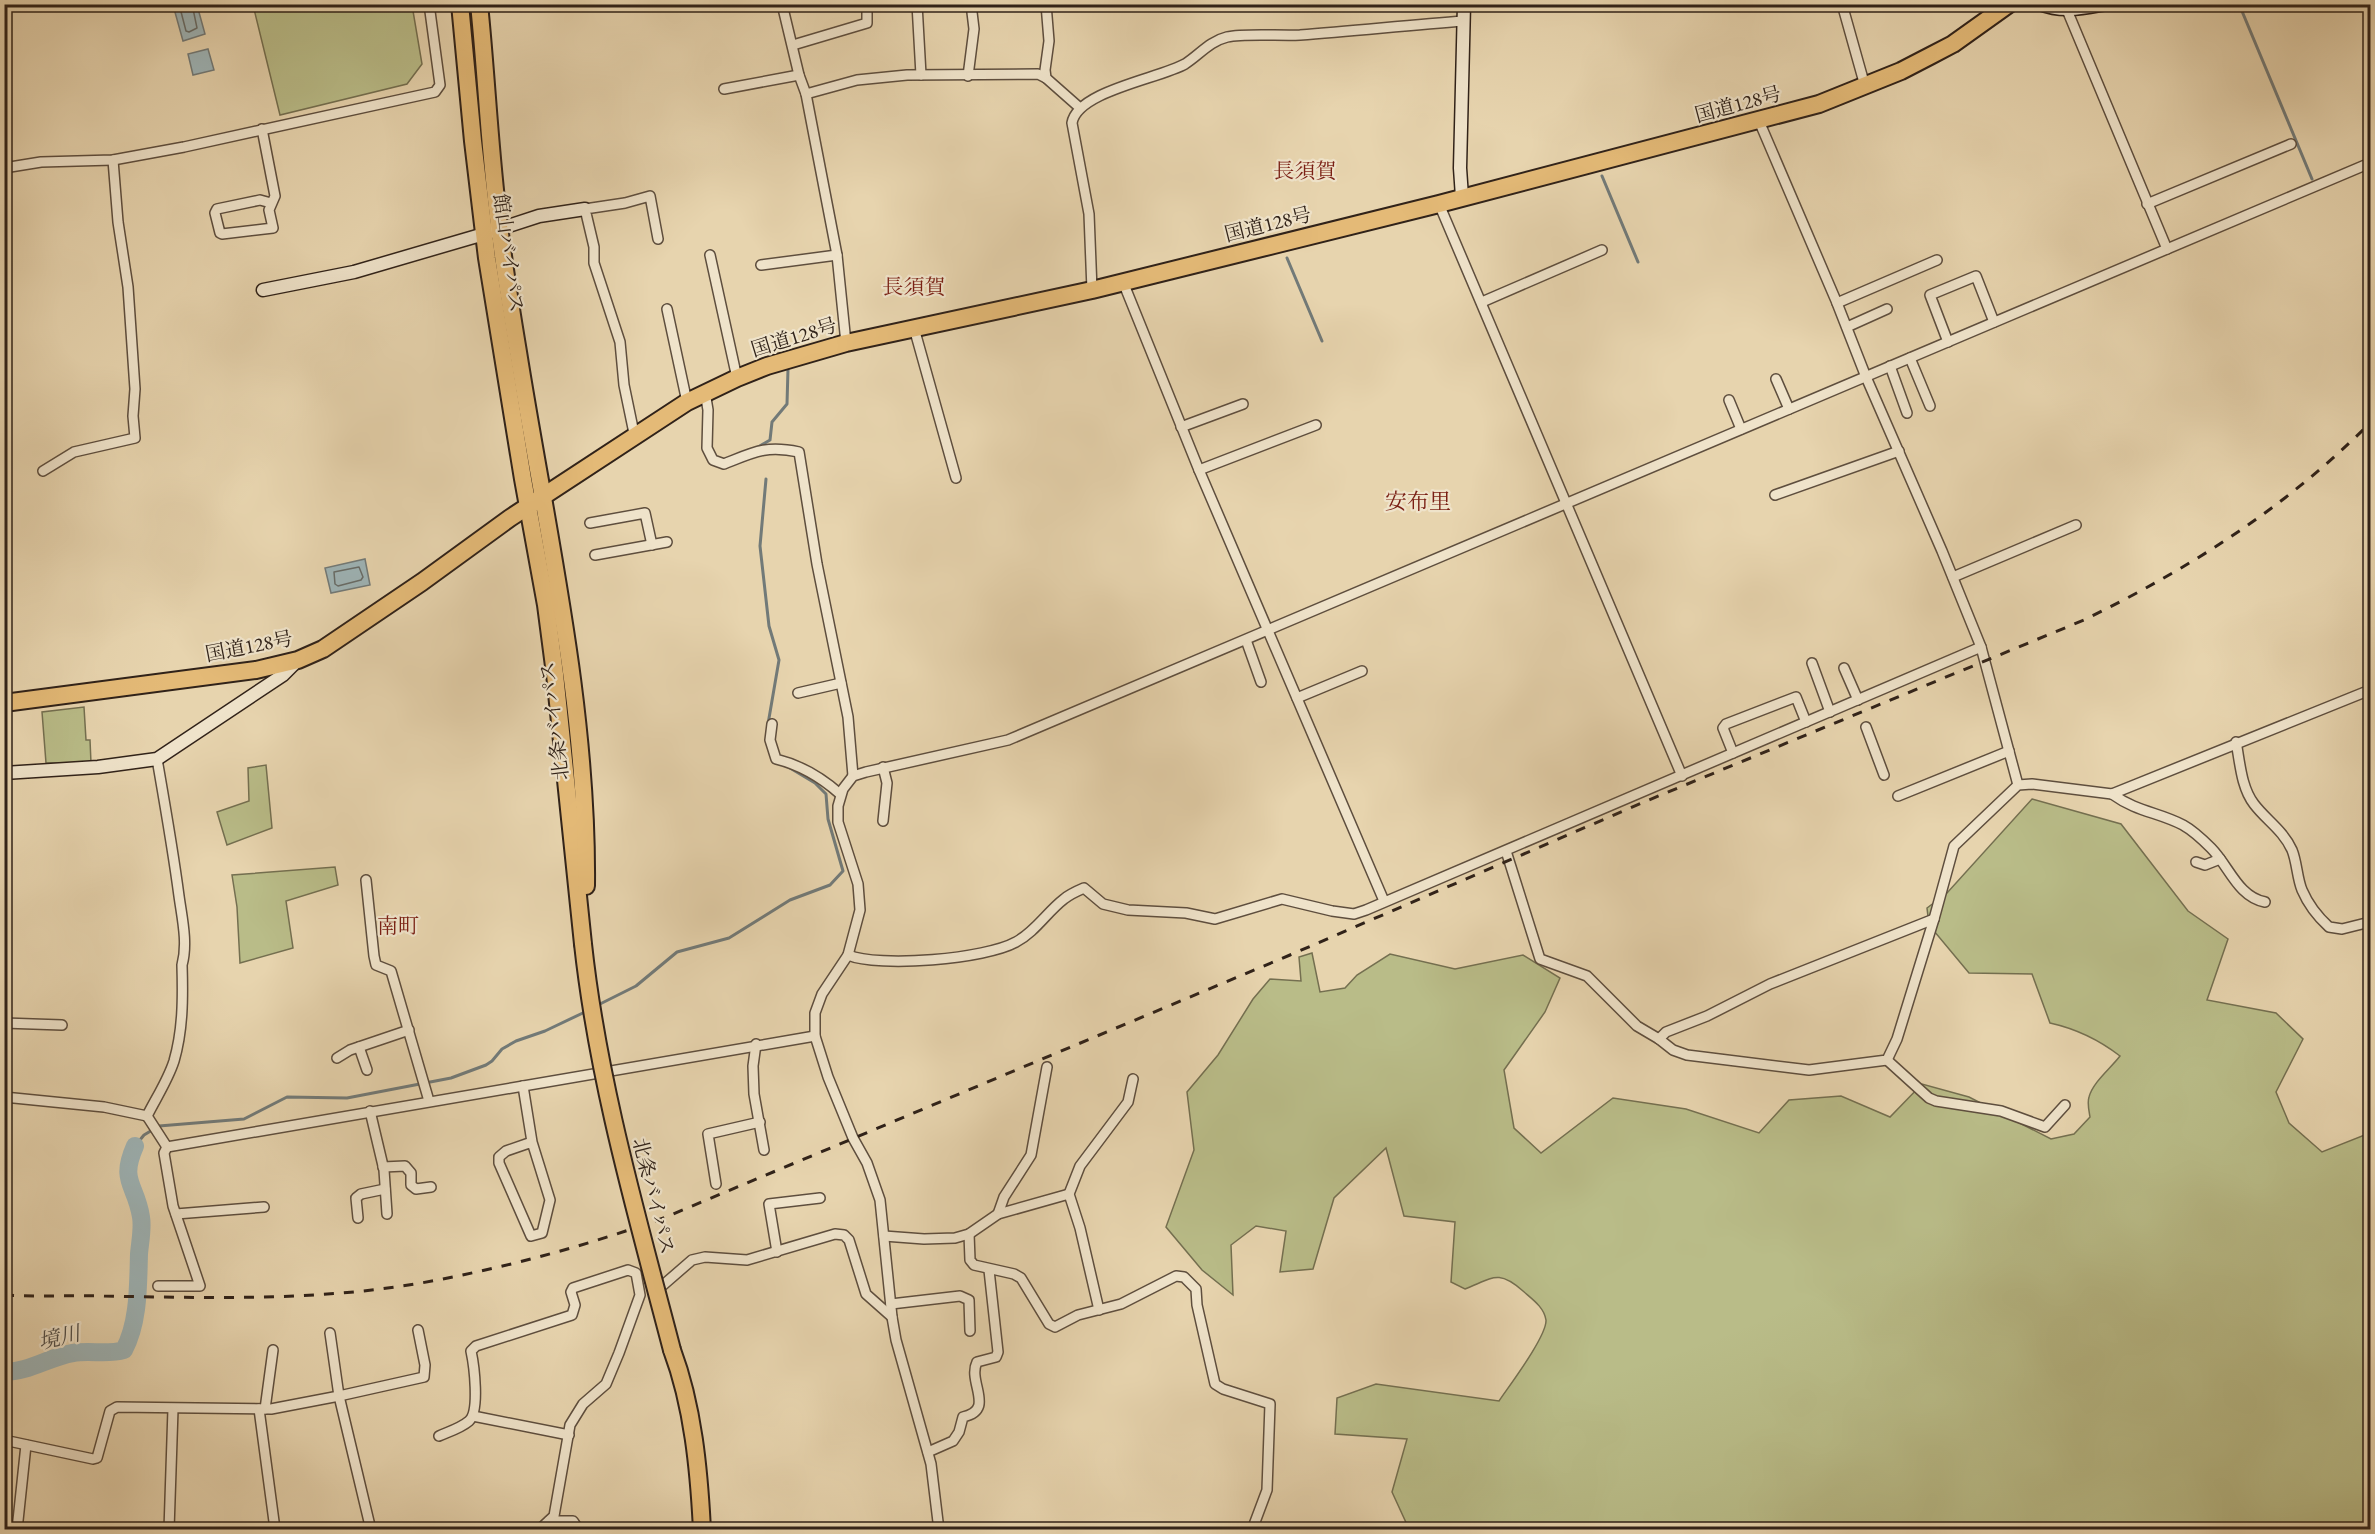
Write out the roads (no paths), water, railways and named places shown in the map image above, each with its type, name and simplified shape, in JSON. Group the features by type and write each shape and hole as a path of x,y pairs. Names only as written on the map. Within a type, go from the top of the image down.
{"highway":[{"name":"館山バイパス","path":"460,4 473,141 518,353 544,495"},
{"name":"館山バイパス","path":"478,4 492,232 528,506"},
{"name":"国道128号","path":"4,703 256,670 298,660 323,649 544,495 635,438 687,402 736,378 797,356 846,343 1092,290 1439,204 1819,104 1901,71 1953,44 2009,4"},
{"name":"北条バイパス","path":"544,495 561,604 585,801 583,944"},
{"name":"北条バイパス","path":"528,506 546,605 555,674 587,982 605,1084 678,1368 693,1442 702,1530"},
{"name":"北条バイパス","path":"672,1350 673,1368 688,1446 696,1530"}],"street":[{"path":"4,168 41,162 113,160 435,92 440,85 429,4"},
{"path":"782,4 799,75 806,94 837,255 846,343"},
{"path":"793,45 867,23 867,4"},
{"path":"917,4 921,75"},
{"path":"968,76 974,29 971,4"},
{"path":"1046,4 1049,41 1046,78"},
{"path":"1462,198 1460,168 1464,4"},
{"path":"1842,4 1865,86"},
{"path":"2040,4 2051,9 2067,10 2106,4"},
{"path":"2067,10 2167,249"},
{"path":"1092,290 1089,214 1072,123 1073,116 1080,108 1126,83 1184,65 1216,41 1229,36 1300,35 1464,21"},
{"path":"806,94 856,80 921,75 1038,74 1046,78 1080,108"},
{"path":"724,89 799,75"},
{"path":"1759,121 1981,647 2018,785"},
{"path":"262,129 275,196 269,210 273,228 220,233 215,213 217,210 260,200 271,203"},
{"path":"2147,204 2290,144"},
{"path":"43,471 74,452 135,438 133,416 135,389 128,287 118,222 113,160"},
{"path":"939,1530 931,1464 896,1340 880,1200 867,1163 853,1138 832,1087 815,1036 815,1012 822,994 848,955 860,910 858,884 838,822 840,794 853,776 883,767 1008,740 2370,163"},
{"path":"263,290 354,272 539,216 625,203 650,196 658,239"},
{"path":"1439,204 1682,776"},
{"path":"585,209 594,247 594,263 620,342 624,385 635,438"},
{"path":"1482,302 1602,250"},
{"path":"710,255 736,378"},
{"path":"761,265 837,255"},
{"path":"1837,303 1937,260"},
{"path":"1948,342 1930,295 1976,276 1994,322"},
{"path":"1123,282 1199,470 1384,902"},
{"path":"667,309 687,402"},
{"path":"1847,327 1887,309"},
{"path":"914,328 956,478"},
{"path":"1910,358 1930,406"},
{"path":"1890,366 1907,413"},
{"path":"1776,379 1789,409"},
{"path":"705,392 708,410 707,448 713,460 724,464 752,453 777,447 799,452 817,564 848,717 853,776"},
{"path":"1729,400 1741,429"},
{"path":"1181,427 1243,404"},
{"path":"1199,470 1316,425"},
{"path":"1775,495 1899,451"},
{"path":"590,523 645,513 652,545"},
{"path":"1953,577 2076,525"},
{"path":"595,555 667,542"},
{"path":"1246,640 1261,682"},
{"path":"848,955 859,960 901,962 987,953 1017,942 1064,899 1084,888 1103,904 1128,910 1170,911 1215,919 1282,899 1354,914 1981,647"},
{"path":"4,773 98,767 157,759 283,675 298,660"},
{"path":"1812,663 1830,712"},
{"path":"1844,668 1858,700"},
{"path":"1297,698 1362,671"},
{"path":"798,693 841,683"},
{"path":"2112,794 2236,742 2370,690"},
{"path":"1733,753 1723,728 1726,724 1796,697 1806,722"},
{"path":"772,724 770,740 776,759 800,767 826,782 840,794"},
{"path":"1866,727 1884,775"},
{"path":"2236,742 2243,781 2248,794 2253,803 2286,839 2292,850 2302,890 2318,916 2329,927 2342,929 2370,922"},
{"path":"1898,796 2009,751"},
{"path":"149,1119 173,1064 183,1016 184,936 157,759"},
{"path":"883,767 887,783 883,821"},
{"path":"1887,1060 1897,1039 1954,846 2018,785 2032,784 2112,794 2128,806 2184,826 2212,849 2242,890 2255,900 2265,902"},
{"path":"1506,851 1540,958 1587,976 1637,1026 1672,1050 1687,1055 1809,1070 1887,1060 1929,1098 1936,1101 2001,1111 2045,1127 2065,1106"},
{"path":"2196,862 2205,866 2220,859"},
{"path":"366,880 376,965 391,970 429,1101"},
{"path":"1659,1039 1666,1032 1707,1016 1770,984 1934,919"},
{"path":"4,1023 62,1025"},
{"path":"337,1058 359,1047 409,1030"},
{"path":"167,1147 756,1044 815,1036"},
{"path":"756,1044 753,1066 754,1094 764,1150"},
{"path":"359,1047 367,1070"},
{"path":"998,1214 1004,1197 1031,1155 1047,1067"},
{"path":"1099,1310 1080,1228 1069,1194 1080,1166 1128,1102 1133,1079"},
{"path":"524,1086 532,1142 550,1200 542,1233 531,1236 499,1163 499,1157 507,1151 532,1142"},
{"path":"4,1097 104,1107 149,1119 167,1147"},
{"path":"370,1111 383,1167 387,1214"},
{"path":"716,1184 708,1134 760,1122"},
{"path":"158,1286 200,1286 176,1214 164,1153 167,1147"},
{"path":"383,1167 405,1166 411,1173 411,1185 416,1189 431,1187"},
{"path":"358,1218 357,1198 361,1194 385,1189"},
{"path":"884,1236 924,1239 969,1234 998,1214 1069,1194"},
{"path":"777,1252 769,1204 820,1198"},
{"path":"176,1214 264,1207"},
{"path":"969,1234 970,1260 974,1265 1014,1274 1021,1278 1049,1324 1055,1327 1078,1316 1121,1304 1176,1276 1184,1277 1196,1289 1197,1305 1215,1384 1223,1389 1270,1404 1267,1490 1252,1530"},
{"path":"640,1295 662,1286 692,1260 700,1257 747,1260 824,1236 844,1235 849,1240 866,1294 892,1317"},
{"path":"439,1436 468,1422 473,1416 475,1366 471,1352 476,1346 572,1315 575,1305 571,1293 573,1288 628,1270 636,1273 640,1295 606,1384 583,1404 570,1425 554,1516 539,1530"},
{"path":"928,1452 952,1442 959,1432 963,1417 978,1412 980,1405 975,1368 977,1362 996,1357 998,1352 989,1270"},
{"path":"891,1304 960,1296 969,1300 970,1330"},
{"path":"4,1440 97,1458 110,1411 117,1407 262,1409 339,1396 424,1377 425,1365 418,1330"},
{"path":"330,1333 339,1396 371,1530"},
{"path":"273,1350 262,1409 275,1529"},
{"path":"169,1530 173,1409"},
{"path":"473,1416 569,1435"},
{"path":"16,1530 26,1445"},
{"path":"549,1521 573,1521 579,1530"}],"water":[{"path":"173,5 197,5 205,34 183,41"},
{"path":"208,49 214,70 193,75 188,54"},
{"path":"365,559 370,585 331,593 325,568"}],"waterway":[{"path":"2239,4 2312,179"},
{"path":"1602,176 1638,262"},
{"path":"1287,258 1322,341"},
{"path":"758,447 770,440 772,422 787,404 788,369"},
{"path":"766,479 760,546 769,626 779,660 768,724"},
{"path":"767,742 772,758"},
{"path":"598,1005 636,986 677,952 729,938 790,900 830,885 843,871 828,819 826,794 815,783 790,768"},
{"path":"135,1146 144,1135 159,1126 244,1119 287,1097 347,1098 451,1078 486,1065 502,1049 516,1041 545,1031 587,1011"},
{"name":"境川","path":"4,1372 22,1370 73,1353 124,1350 133,1328 135,1315 142,1230 139,1206 130,1183 128,1168 135,1146"}],"railway":[{"path":"4,1295 263,1297 382,1289 514,1263 575,1247 666,1217 1290,955 1644,802 2084,620 2162,579 2236,534 2305,482 2370,423"}],"district":[{"name":"長須賀","path":"1305,170"},
{"name":"長須賀","path":"914,286"},
{"name":"安布里","path":"1418,501"},
{"name":"南町","path":"398,925"}]}
